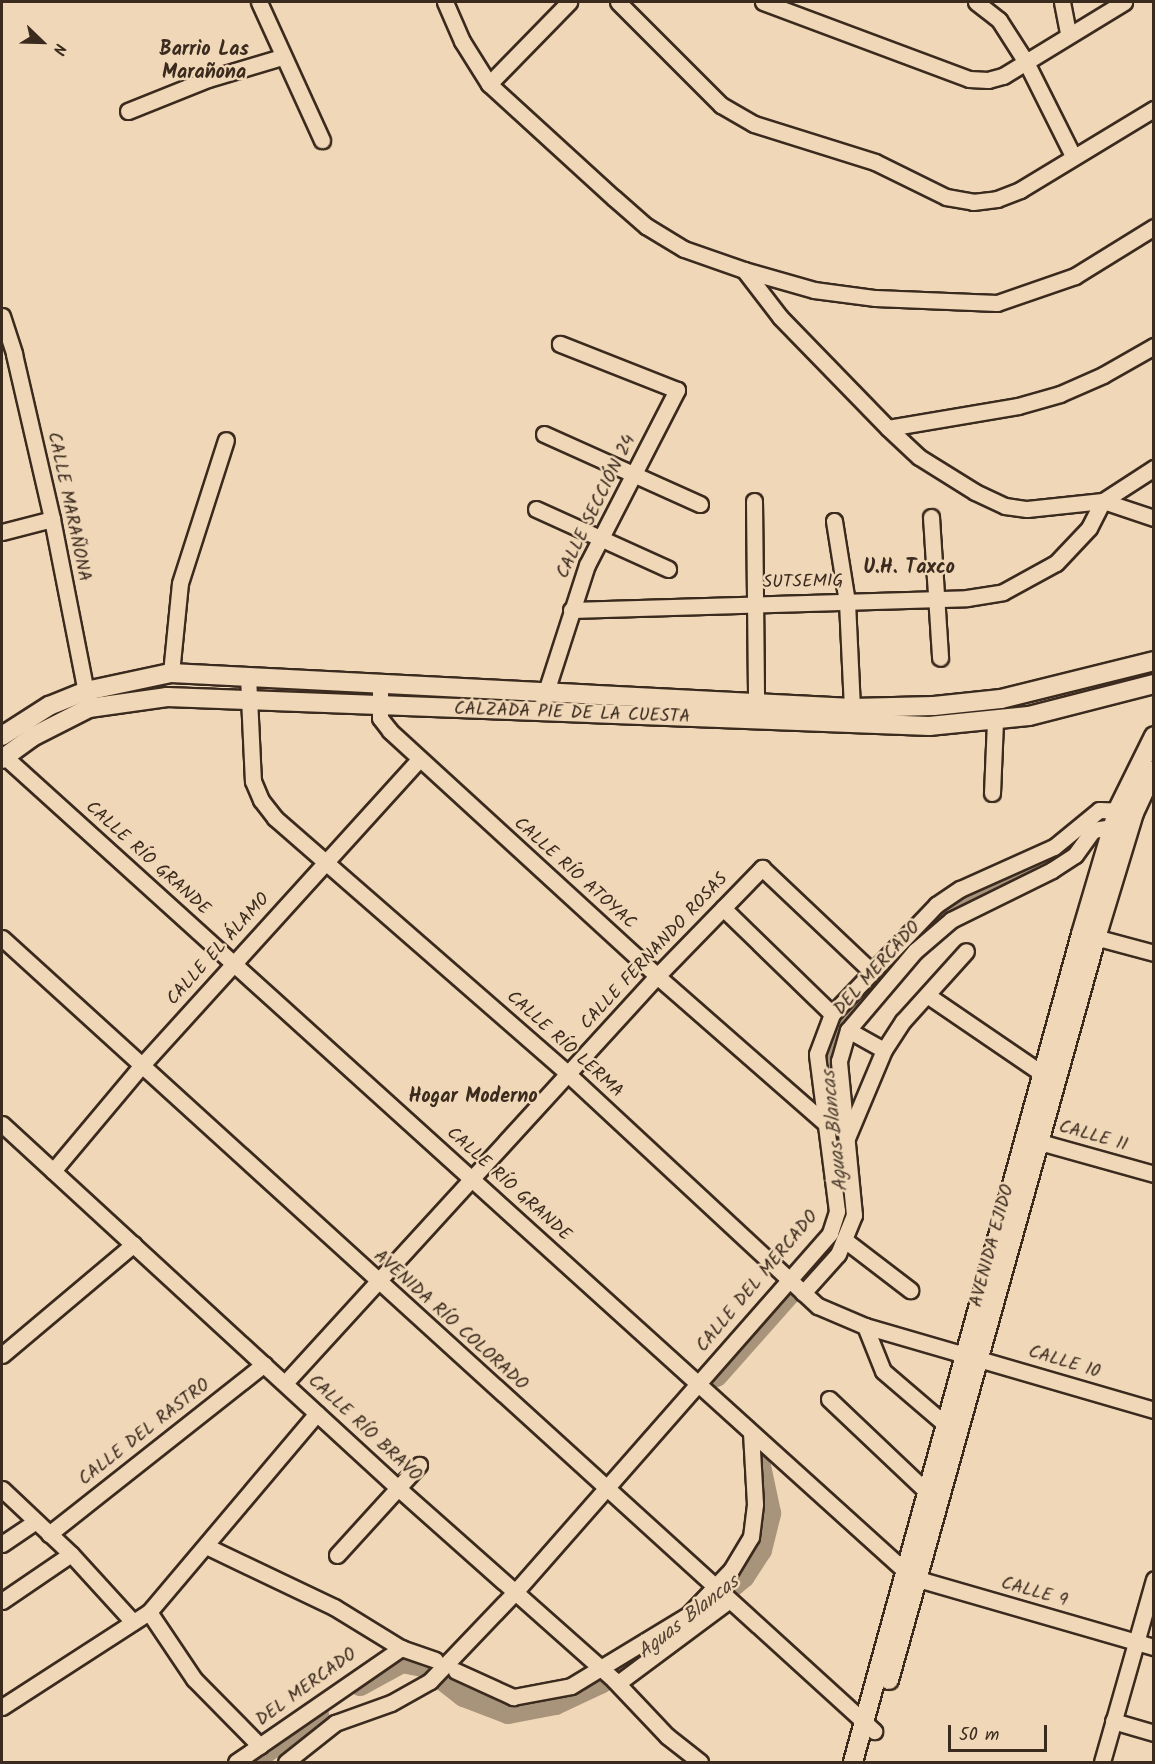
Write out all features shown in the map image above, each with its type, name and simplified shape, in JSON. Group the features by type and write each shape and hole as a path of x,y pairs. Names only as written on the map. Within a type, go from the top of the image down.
{"main road":[{"name":"CALZADA PIE DE LA CUESTA","path":"2,736 49,706 88,699 171,673 852,708 934,706 1001,699 1154,661"},
{"name":"CALZADA PIE DE LA CUESTA","path":"3,758 88,699 166,697 249,699 542,714 897,726 995,722 1154,684"},
{"name":"AVENIDA EJIDO","path":"853,1762 869,1727 970,1355 1089,936 1126,811 1154,736"},
{"name":"AVENIDA EJIDO","path":"1089,936 1113,827 1154,770"},
{"name":"AVENIDA EJIDO","path":"912,1575 927,1492 946,1425 970,1355"},
{"name":"AVENIDA EJIDO","path":"865,1762 869,1727"}],"street":[{"path":"259,2 282,57 322,140"},
{"path":"445,2 462,41 489,84 646,226 684,249 744,270 814,290 875,298 997,303 1075,276 1154,227"},
{"path":"489,84 569,2"},
{"path":"618,2 721,105 754,124 874,162 946,197 973,202 997,199 1020,190 1154,109"},
{"path":"764,2 969,80 1003,76 1068,33 1124,2"},
{"path":"976,2 999,20 1026,62 1073,156"},
{"path":"1062,2 1068,33"},
{"path":"128,111 208,79 282,57"},
{"path":"744,270 780,316 919,458 1005,506 1027,509 1103,501 1154,518"},
{"name":"CALLE MARAÑONA","path":"2,316 14,354 52,519 88,699"},
{"name":"CALLE SECCIÓN 24","path":"542,714 544,693 587,565 603,538 676,390 560,344"},
{"path":"888,428 1018,406 1060,394 1103,375 1154,346"},
{"path":"544,434 700,504"},
{"path":"171,673 180,583 226,440"},
{"path":"1103,501 1154,468"},
{"path":"754,501 756,702"},
{"name":"SUTSEMIG","path":"571,610 847,602 1003,592 1056,563 1074,546 1103,501"},
{"path":"536,509 668,569"},
{"path":"931,517 940,658"},
{"path":"2,532 52,519"},
{"path":"834,521 847,602 852,708"},
{"name":"CALLE RÍO LERMA","path":"248,676 253,781 261,800 275,818 326,860 568,1074 796,1286 833,1314 865,1326 970,1355"},
{"name":"CALLE RÍO ATOYAC","path":"380,685 380,718 418,759 657,976 825,1123"},
{"path":"992,793 995,722"},
{"name":"CALLE RÍO GRANDE","path":"3,758 912,1575"},
{"name":"CALLE EL ÁLAMO","path":"52,1171 142,1065 418,759"},
{"name":"CALLE DEL MERCADO","path":"286,1762 335,1723 391,1703 430,1681 516,1591 698,1383 796,1286 836,1221 817,1054 832,1014 936,905 960,889 1054,847 1099,810 1126,811"},
{"name":"DEL MERCADO","path":"796,1286 846,1241 854,1215 839,1061 848,1030 915,951 951,920 1052,870 1075,855 1093,830 1113,827"},
{"name":"CALLE FERNANDO ROSAS","path":"285,1383 657,976 762,868 872,972"},
{"path":"723,908 832,1014"},
{"path":"1089,936 1154,953"},
{"name":"AVENIDA RÍO COLORADO","path":"2,938 721,1595 869,1727"},
{"path":"846,1140 884,1050 927,995 966,951"},
{"path":"927,995 1049,1078"},
{"path":"848,1030 884,1050"},
{"name":"CALLE RÍO BRAVO","path":"2,1124 399,1489 609,1675 667,1736 700,1762"},
{"name":"CALLE 11","path":"1030,1140 1154,1174"},
{"path":"846,1241 910,1290"},
{"path":"2,1355 134,1244"},
{"path":"865,1326 883,1371 946,1425"},
{"name":"CALLE 10","path":"970,1355 1154,1410"},
{"name":"CALLE DEL RASTRO","path":"49,1534 264,1364"},
{"path":"829,1399 927,1492"},
{"path":"2,1707 149,1612 317,1413"},
{"path":"206,1546 334,1607 401,1648 513,1697 571,1686 609,1675 721,1595 746,1545 755,1521 752,1432"},
{"path":"337,1555 419,1465"},
{"path":"2,1489 71,1554 134,1622"},
{"path":"2,1544 35,1522"},
{"path":"2,1601 71,1554"},
{"name":"CALLE 9","path":"912,1575 1154,1647"},
{"path":"1102,1762 1154,1579"},
{"path":"609,1675 670,1628 721,1595"},
{"path":"149,1612 194,1679 260,1746"},
{"name":"DEL MERCADO","path":"236,1762 401,1648"},
{"path":"1113,1721 1154,1733"}],"waterway":[{"name":"Aguas Blancas","path":"716,1375 841,1234 844,1212 829,1059 835,1029 895,962 960,899 1042,864 1092,825"},
{"name":"Aguas Blancas","path":"360,1684 402,1661 427,1666 464,1695 508,1712 555,1703 600,1682 661,1645 743,1576 760,1550 769,1513 759,1466"},
{"name":"Aguas Blancas","path":"250,1762 317,1715"}],"district":[{"name":"Barrio Las Marañona","path":"204,62"},
{"name":"U.H. Taxco","path":"909,568"},
{"name":"Hogar Moderno","path":"473,1097"}]}
